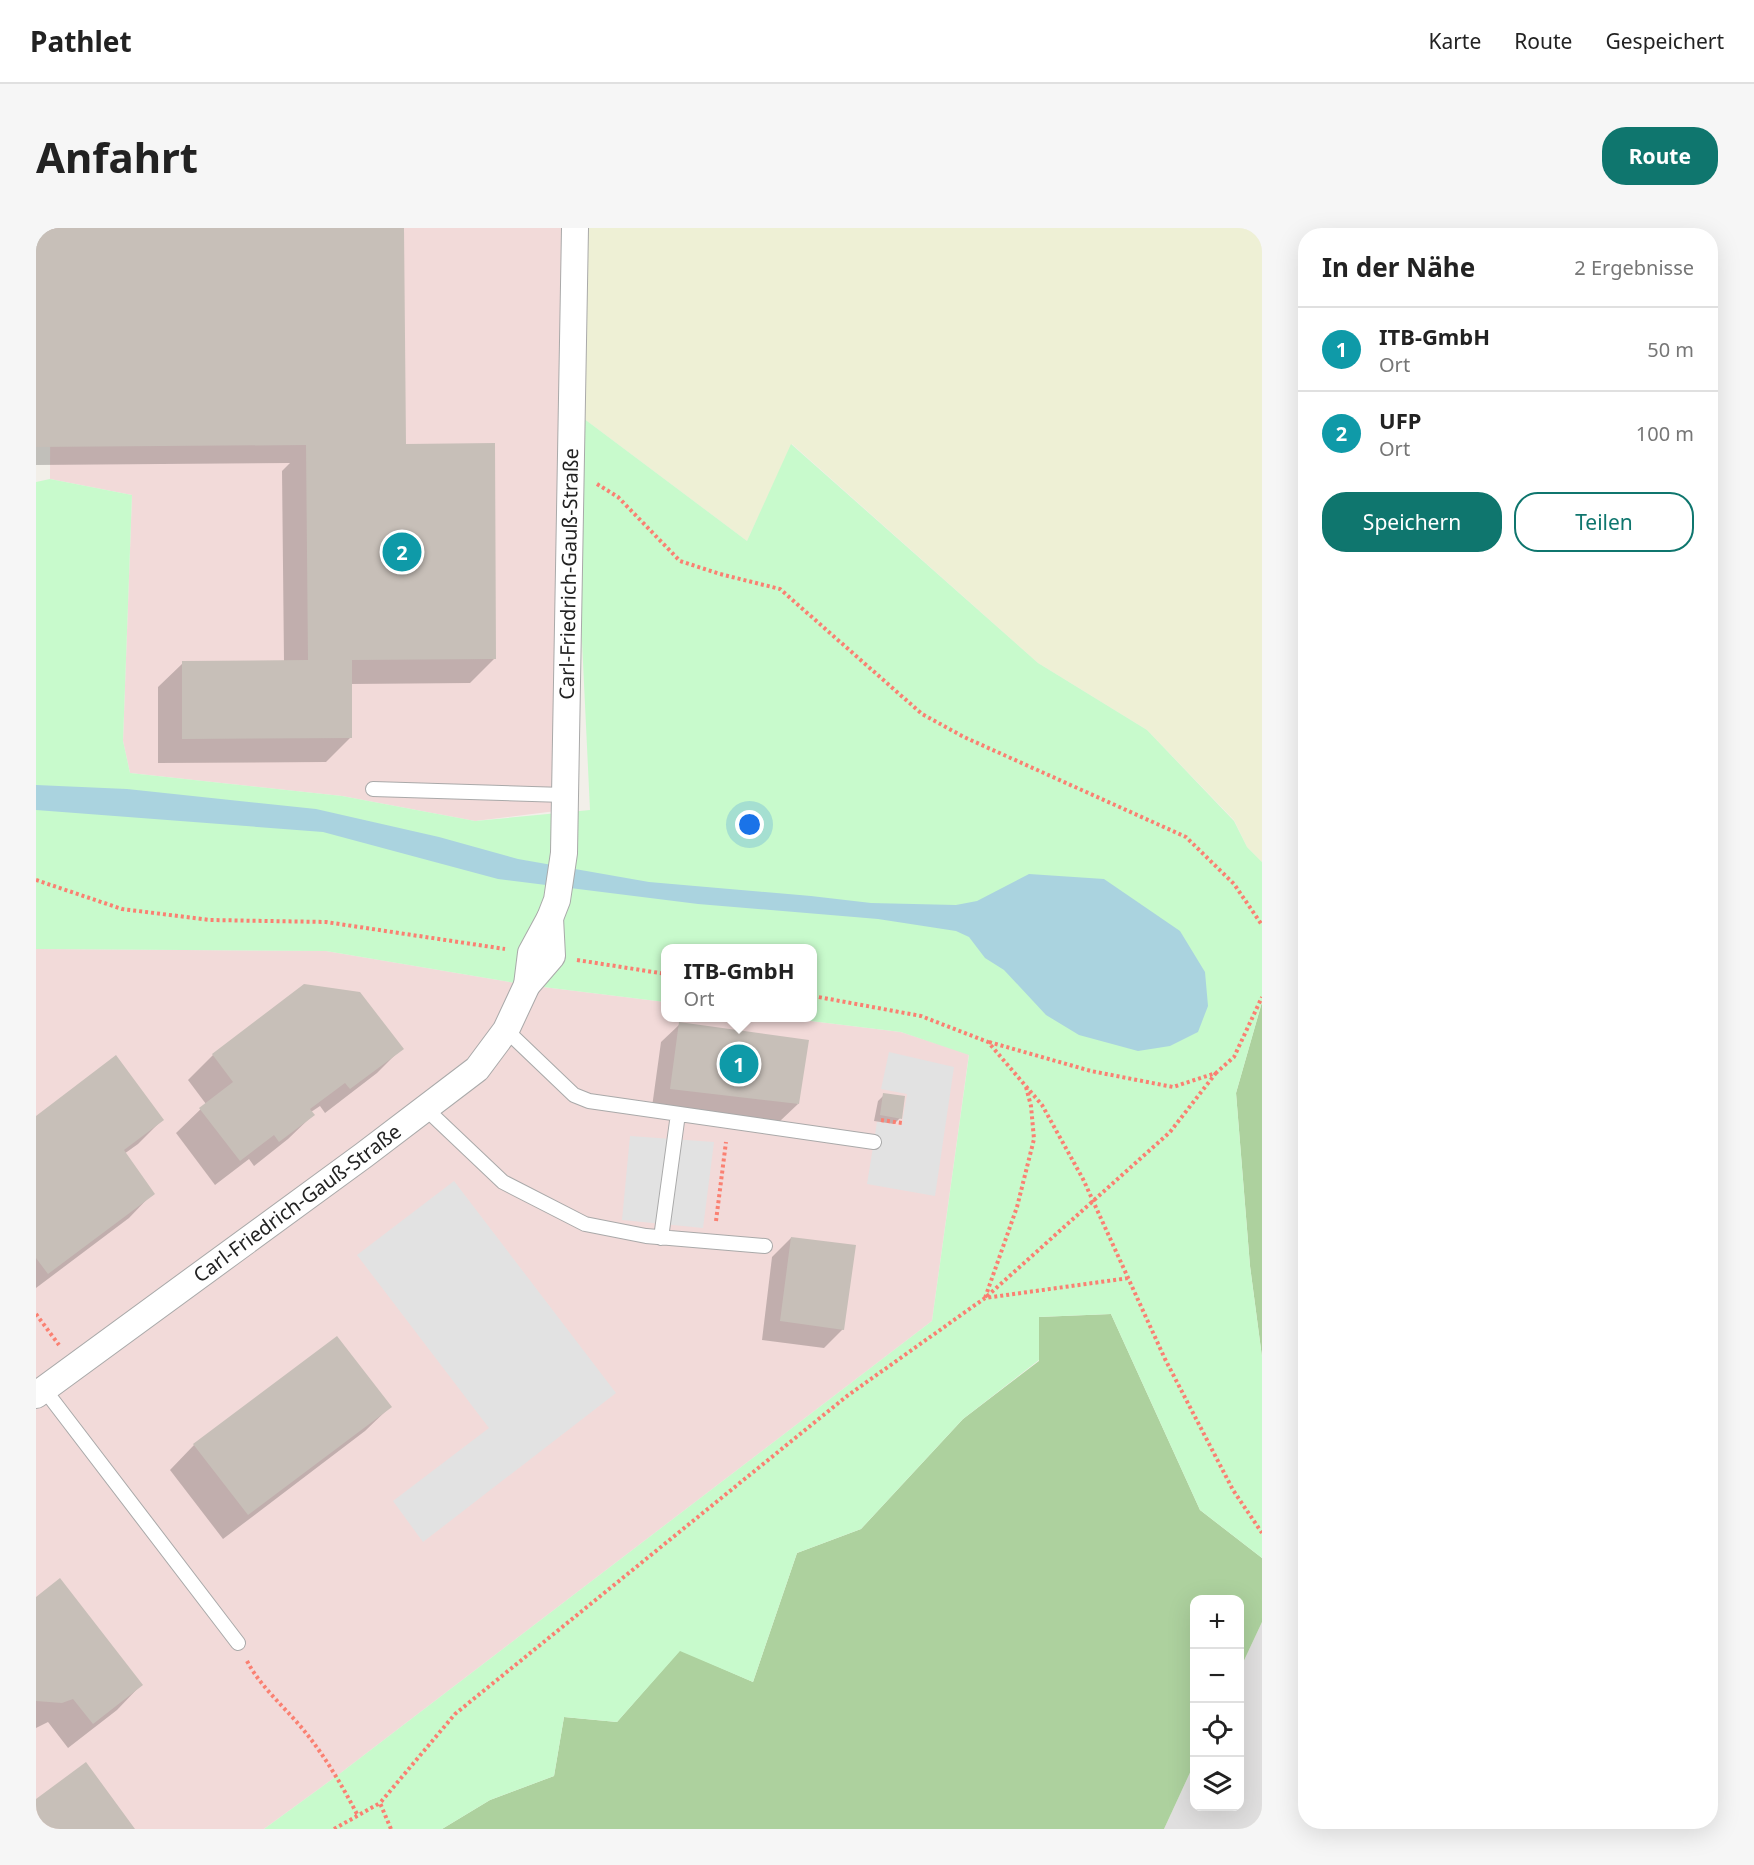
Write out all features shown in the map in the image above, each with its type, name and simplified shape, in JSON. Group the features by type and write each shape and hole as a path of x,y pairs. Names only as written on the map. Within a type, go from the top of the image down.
{"street":[{"name":"Carl-Friedrich-Gauß-Straße","path":"40,1392 477,1069 506,1030 541,955 554,909 564,853 575,228"}],"lane":[{"path":"373,789 564,795"},
{"path":"506,1030 574,1095 589,1101 874,1142"},
{"path":"425,1108 503,1182 585,1224 661,1238 765,1246"},
{"path":"661,1238 678,1114"},
{"path":"40,1392 238,1643"}],"path":[{"path":"570,467 618,497 680,561 780,589 922,714 964,737 1186,837 1234,884 1262,925"},
{"path":"36,880 122,909 210,920 326,922 661,973"},
{"path":"817,997 921,1016 988,1042 1091,1071 1173,1087 1216,1073"},
{"path":"334,1829 380,1803 455,1714 847,1396 985,1298 1170,1132 1216,1073 1234,1057 1262,997"},
{"path":"988,1042 1042,1106 1092,1200 1165,1359 1217,1460 1233,1490 1262,1533"},
{"path":"985,1298 1017,1207 1034,1139 1026,1086"},
{"path":"878,1119 902,1123"},
{"path":"714,1242 728,1121"},
{"path":"985,1298 1129,1278"},
{"path":"36,1314 75,1367"},
{"path":"238,1643 254,1673 307,1734 326,1760 358,1816"},
{"path":"380,1803 391,1829"}],"shaded area":[{"path":"51,228 575,228 564,810 475,821 342,796 130,773 123,741 132,495 50,479"},
{"path":"36,949 326,951 527,985 661,1002 661,1022 817,1022 901,1032 969,1054 932,1321 338,1775 264,1829 36,1829"},
{"path":"889,1052 954,1067 935,1196 867,1184 877,1122 901,1126 907,1094 881,1089"},
{"path":"630,1136 714,1142 703,1228 622,1220"},
{"path":"454,1181 616,1393 423,1542 393,1501 489,1428 357,1255"},
{"path":"1262,1622 1262,1829 1164,1829 1190,1773 1190,1811 1244,1811 1244,1660"}],"green space":[{"path":"575,228 1262,228 1262,862 1247,847 1234,820 1147,730 1038,663 792,444 747,541 571,409"},
{"path":"571,409 747,541 791,444 1038,663 1147,730 1234,821 1247,847 1262,862 1262,1002 1236,1093 1250,1266 1262,1357 1262,1558 1200,1510 1111,1314 1039,1317 1039,1360 963,1419 861,1529 797,1553 753,1682 680,1651 617,1722 564,1717 554,1776 490,1800 442,1829 264,1829 338,1775 932,1321 969,1055 901,1032 817,1022 817,944 661,944 661,1002 527,985 326,951 36,949 36,482 50,479 132,495 123,741 130,773 342,796 475,821 590,810"},
{"path":"1262,1002 1262,1357 1250,1266 1236,1093"},
{"path":"1111,1314 1200,1510 1262,1558 1262,1622 1244,1660 1244,1595 1190,1595 1190,1773 1164,1829 442,1829 490,1800 554,1776 564,1717 617,1722 680,1650 753,1682 797,1553 861,1529 963,1419 1039,1361 1038,1317"}],"water":[{"path":"36,785 127,789 316,809 439,837 518,859 649,882 871,903 956,905 977,901 1029,874 1104,879 1180,931 1205,972 1208,1006 1198,1032 1170,1046 1138,1051 1079,1035 1046,1015 1004,970 985,958 969,937 956,931 878,919 698,904 498,879 323,832 36,810"}],"building":[{"path":"36,228 404,228 406,444 495,443 496,659 352,660 352,738 182,739 182,661 308,660 306,445 36,447"},
{"path":"304,984 360,992 404,1049 350,1089 345,1083 310,1109 315,1115 279,1142 274,1135 240,1161 199,1108 233,1082 212,1054"},
{"path":"679,1022 809,1040 799,1104 670,1089"},
{"path":"116,1055 164,1120 124,1150 155,1194 48,1274 36,1258 36,1116"},
{"path":"883,1093 905,1096 902,1119 880,1115"},
{"path":"791,1237 856,1245 844,1330 780,1321"},
{"path":"337,1336 392,1407 248,1515 193,1444"},
{"path":"60,1578 143,1685 93,1724 73,1699 62,1703 36,1701 36,1597"},
{"path":"86,1762 135,1829 36,1829 36,1799"}],"place":[{"name":"UFP","path":"402,552"},
{"name":"ITB-GmbH","path":"739,1064"}]}
